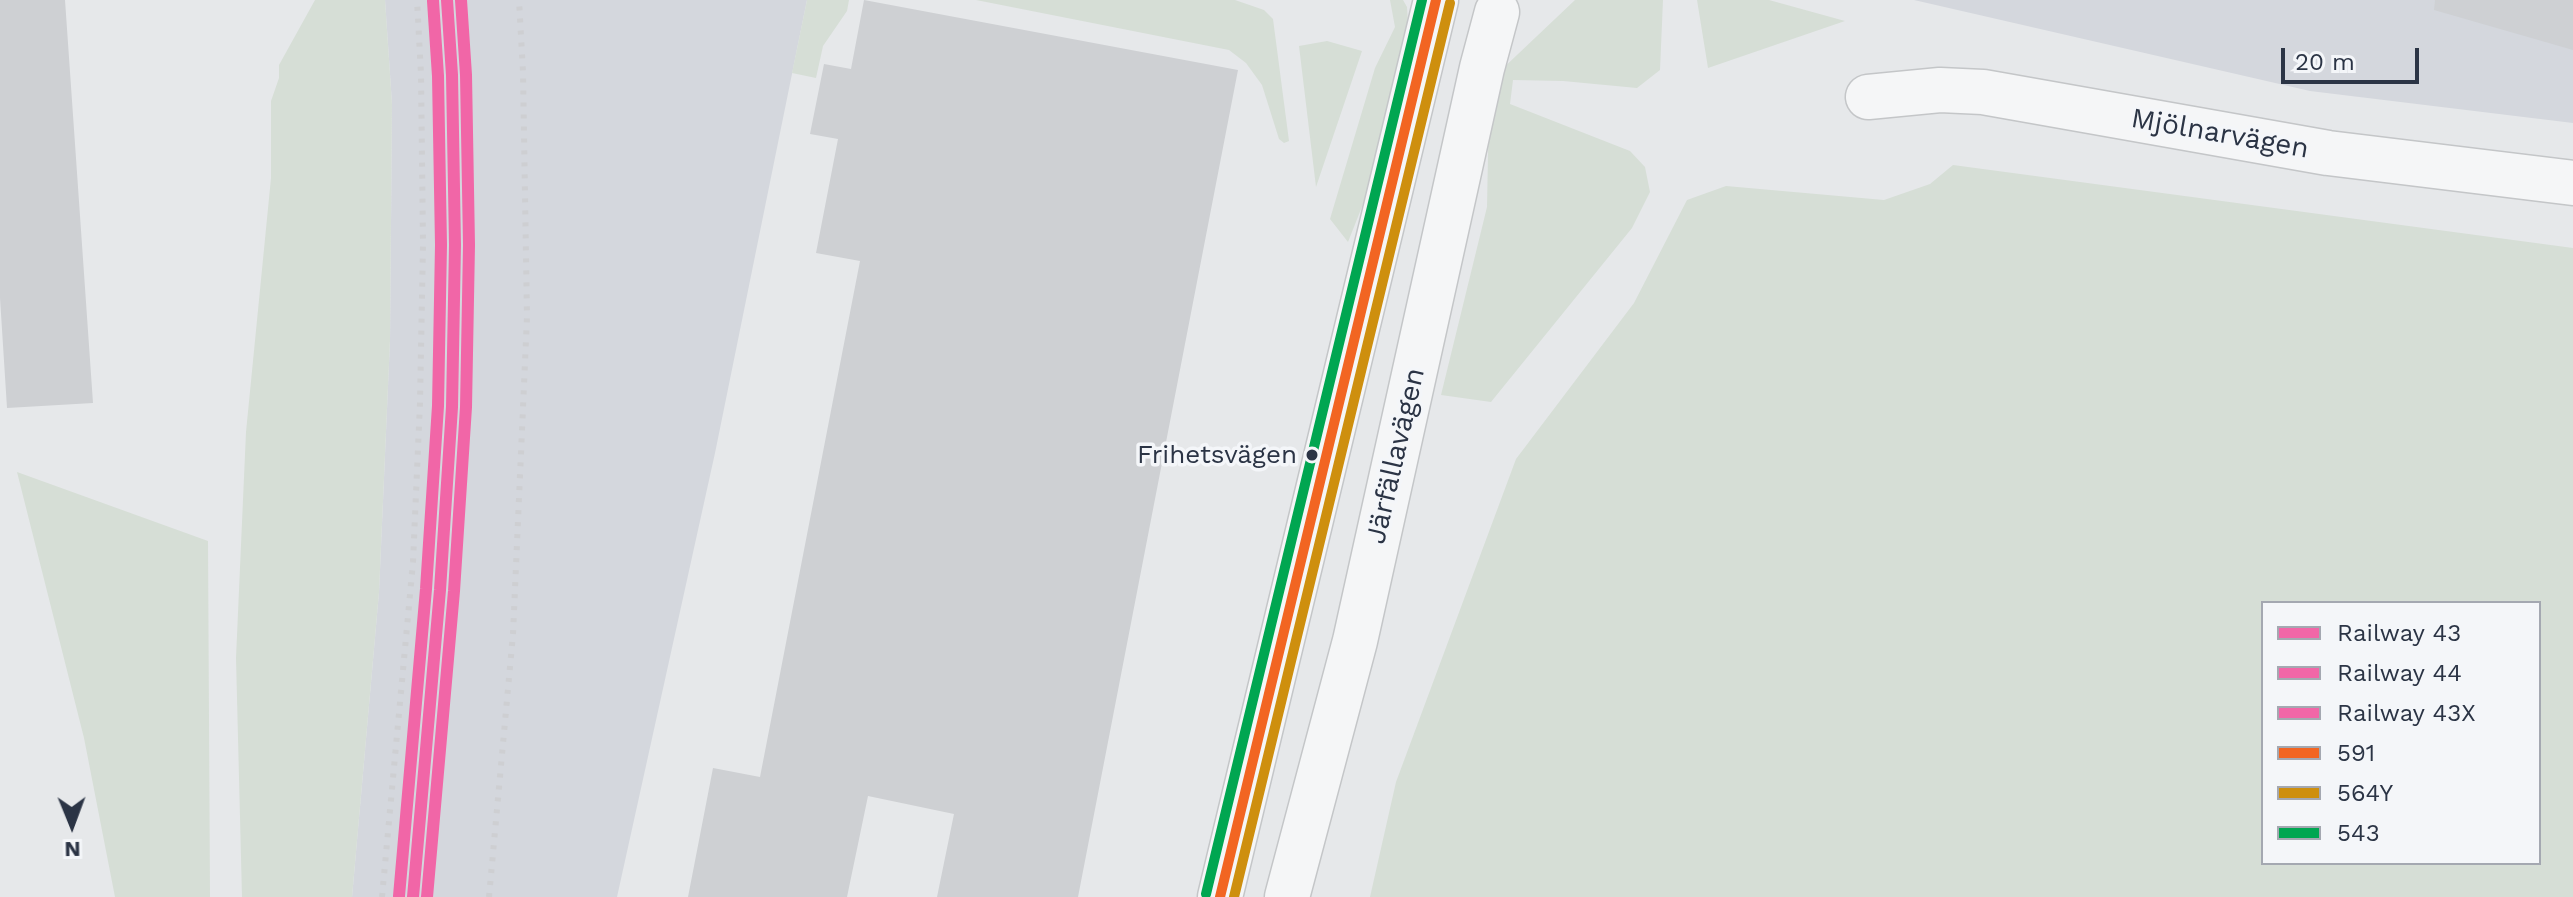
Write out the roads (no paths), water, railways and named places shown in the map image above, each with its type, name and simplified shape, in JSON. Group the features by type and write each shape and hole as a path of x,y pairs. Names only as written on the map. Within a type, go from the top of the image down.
{"street":[{"path":"1220,897 1436,0"},
{"path":"1445,0 1466,11 1514,6"},
{"name":"Järfällavägen","path":"1287,897 1355,641 1482,68 1514,6"},
{"name":"Mjölnarvägen","path":"1868,97 1940,90 1983,92 2328,153 2573,183"}],"railway":[{"path":"382,897 413,562 420,403 423,244 417,0"},
{"path":"489,897 513,634 527,317 519,0"}],"rail line":[{"name":"43","path":"413,897 440,590 452,407 455,245 452,75 447,0"},
{"name":"44","path":"427,897 454,591 466,407 469,245 466,75 461,0"},
{"name":"43X","path":"399,896 426,589 438,406 441,245 438,76 433,1"}],"place":[{"name":"Frihetsvägen","path":"1312,455"}]}
